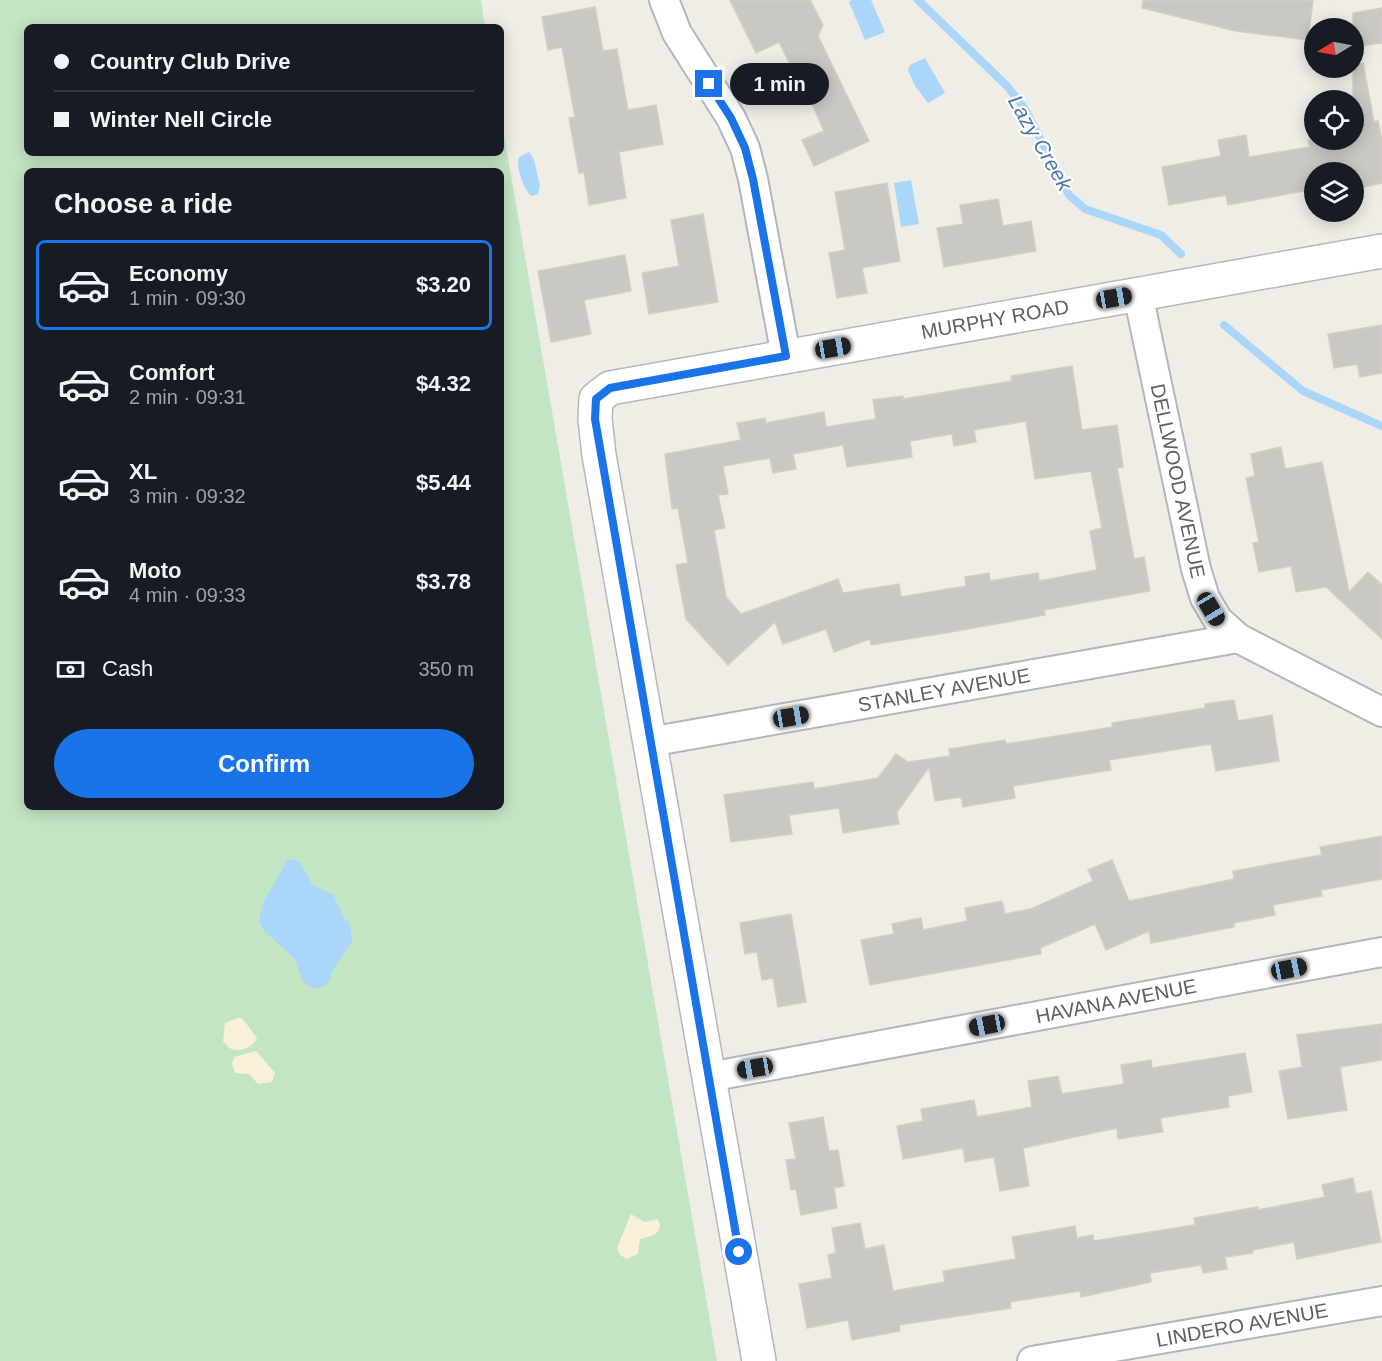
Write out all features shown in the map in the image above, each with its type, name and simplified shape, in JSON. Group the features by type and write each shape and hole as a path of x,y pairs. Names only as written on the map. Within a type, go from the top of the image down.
{"street":[{"path":"664,0 677,33 731,118 745,148 753,179 786,356"},
{"name":"MURPHY ROAD","path":"650,742 599,455 595,419 596,399 610,388 1382,251"},
{"name":"DELLWOOD AVENUE","path":"1138,294 1196,569 1205,598 1218,620 1238,638 1382,712"},
{"name":"STANLEY AVENUE","path":"650,742 1238,638"},
{"path":"650,742 759,1361"},
{"name":"HAVANA AVENUE","path":"709,1077 1382,952"},
{"name":"LINDERO AVENUE","path":"1032,1361 1382,1301"}],"green space":[{"path":"0,0 481,0 485,24 24,24 24,156 504,156 504,135 717,1361 0,1361"}],"sand":[{"path":"242,1018 257,1038 249,1047 242,1050 229,1048 223,1041 225,1023"},
{"path":"256,1051 275,1073 272,1082 258,1084 249,1074 235,1073 232,1064 234,1057"},
{"path":"631,1214 644,1222 658,1219 660,1228 656,1234 640,1239 638,1254 627,1259 620,1255 617,1248"}],"water":[{"path":"871,0 885,32 865,40 849,2"},
{"path":"925,58 945,93 928,103 915,86 908,70 910,65"},
{"path":"529,152 535,162 540,185 538,194 532,196 523,184 518,166 519,157"},
{"path":"911,180 919,224 901,227 894,183"},
{"path":"291,859 301,863 313,886 333,894 344,918 350,923 352,942 332,971 329,982 315,989 303,982 294,958 263,930 259,920 264,901 287,861"}],"building":[{"path":"730,0 810,0 823,25 818,36 869,141 814,166 802,140 824,131 801,79 798,80 779,42 756,53"},
{"path":"1143,0 1313,0 1311,18 1304,18 1304,40 1236,31 1142,8"},
{"path":"595,7 603,51 617,49 628,110 656,105 663,144 619,152 626,198 589,205 584,172 579,173 569,118 575,117 562,47 548,50 542,17"},
{"path":"1382,8 1382,43 1364,45 1364,18 1353,18 1353,13"},
{"path":"1364,68 1374,122 1378,121 1382,141 1382,183 1364,187 1364,162 1304,162 1304,191 1228,205 1226,195 1169,205 1162,167 1221,156 1218,140 1246,135 1249,157 1304,148 1304,150 1364,150 1364,90 1353,90 1353,78 1364,78"},
{"path":"887,183 900,261 862,268 867,293 837,298 829,253 845,250 835,192"},
{"path":"998,199 1003,226 1031,221 1036,251 944,267 937,228 963,224 960,205"},
{"path":"703,214 718,302 649,314 642,273 679,266 671,220"},
{"path":"625,255 631,291 584,300 591,334 551,342 538,271"},
{"path":"1382,325 1382,373 1360,377 1357,364 1334,368 1328,334"},
{"path":"1072,366 1082,430 1117,425 1123,467 1117,468 1134,559 1144,557 1150,591 1044,610 1045,615 957,631 871,645 870,639 834,652 826,629 783,644 775,622 728,665 686,619 676,565 688,563 678,508 672,509 665,454 741,440 737,423 765,418 766,423 824,412 826,427 876,419 873,400 903,396 903,399 1012,381 1011,376","holes":["1026,421 1035,479 1091,471 1102,528 1090,531 1097,570 1039,581 1038,573 990,581 989,573 965,577 966,586 901,597 899,584 843,593 838,579 741,614 726,597 714,530 725,528 718,495 728,494 723,466 770,458 773,473 796,469 793,454 843,445 847,467 912,457 910,441 952,434 954,446 976,442 974,430"]},
{"path":"1281,447 1285,469 1322,462 1349,592 1368,572 1382,585 1382,639 1326,587 1296,592 1291,566 1259,572 1253,543 1259,542 1246,478 1255,476 1251,454"},
{"path":"1234,700 1238,721 1272,715 1279,761 1216,771 1211,744 1109,760 1111,770 1013,786 1015,798 963,807 961,797 935,801 929,767 897,812 899,824 843,833 839,808 789,815 792,834 731,842 724,795 813,782 814,789 878,778 896,754 908,762 950,756 949,749 1005,740 1006,744 1113,727 1112,723 1205,708 1205,704"},
{"path":"1382,836 1382,879 1321,890 1322,896 1273,905 1275,915 1234,923 1234,927 1151,943 1149,931 1106,950 1095,924 1040,948 1041,954 870,985 861,940 894,934 892,924 921,918 923,930 967,921 965,908 1002,901 1005,914 1031,909 1093,881 1088,870 1112,860 1129,901 1234,879 1233,871 1322,855 1320,847"},
{"path":"791,914 806,1002 778,1007 773,978 762,980 757,952 745,954 740,923"},
{"path":"1382,1024 1382,1060 1340,1067 1347,1110 1288,1119 1279,1071 1302,1067 1297,1035"},
{"path":"1245,1053 1252,1092 1228,1096 1229,1107 1160,1118 1163,1132 1118,1139 1117,1128 1023,1148 1029,1186 1000,1191 994,1157 965,1162 963,1148 903,1159 897,1126 923,1121 921,1109 974,1100 977,1117 1032,1107 1028,1081 1058,1076 1062,1094 1124,1084 1121,1065 1151,1060 1152,1068"},
{"path":"823,1117 829,1151 838,1150 844,1186 834,1188 837,1208 801,1215 796,1189 791,1190 786,1160 796,1159 789,1123"},
{"path":"1353,1178 1356,1194 1371,1191 1381,1242 1297,1259 1294,1242 1253,1250 1253,1253 1225,1257 1227,1269 1203,1273 1201,1265 1150,1273 1151,1282 1081,1297 1080,1291 1010,1302 1011,1308 899,1325 900,1331 852,1340 848,1320 807,1328 799,1284 832,1278 828,1255 836,1253 832,1228 860,1223 865,1249 884,1245 893,1291 945,1282 943,1271 1016,1259 1012,1237 1075,1226 1077,1238 1093,1235 1094,1241 1195,1225 1194,1218 1258,1207 1258,1210 1325,1197 1322,1185"}],"waterway":[{"name":"Lazy Creek","path":"918,0 1007,86 1025,109 1069,195 1085,209 1161,235 1181,254"},
{"name":"Lazy Creek","path":"1224,325 1303,391 1382,426"}],"route":[{"path":"709,84 731,118 745,148 753,179 786,356 610,388 596,399 595,419 599,455 739,1252"}]}
